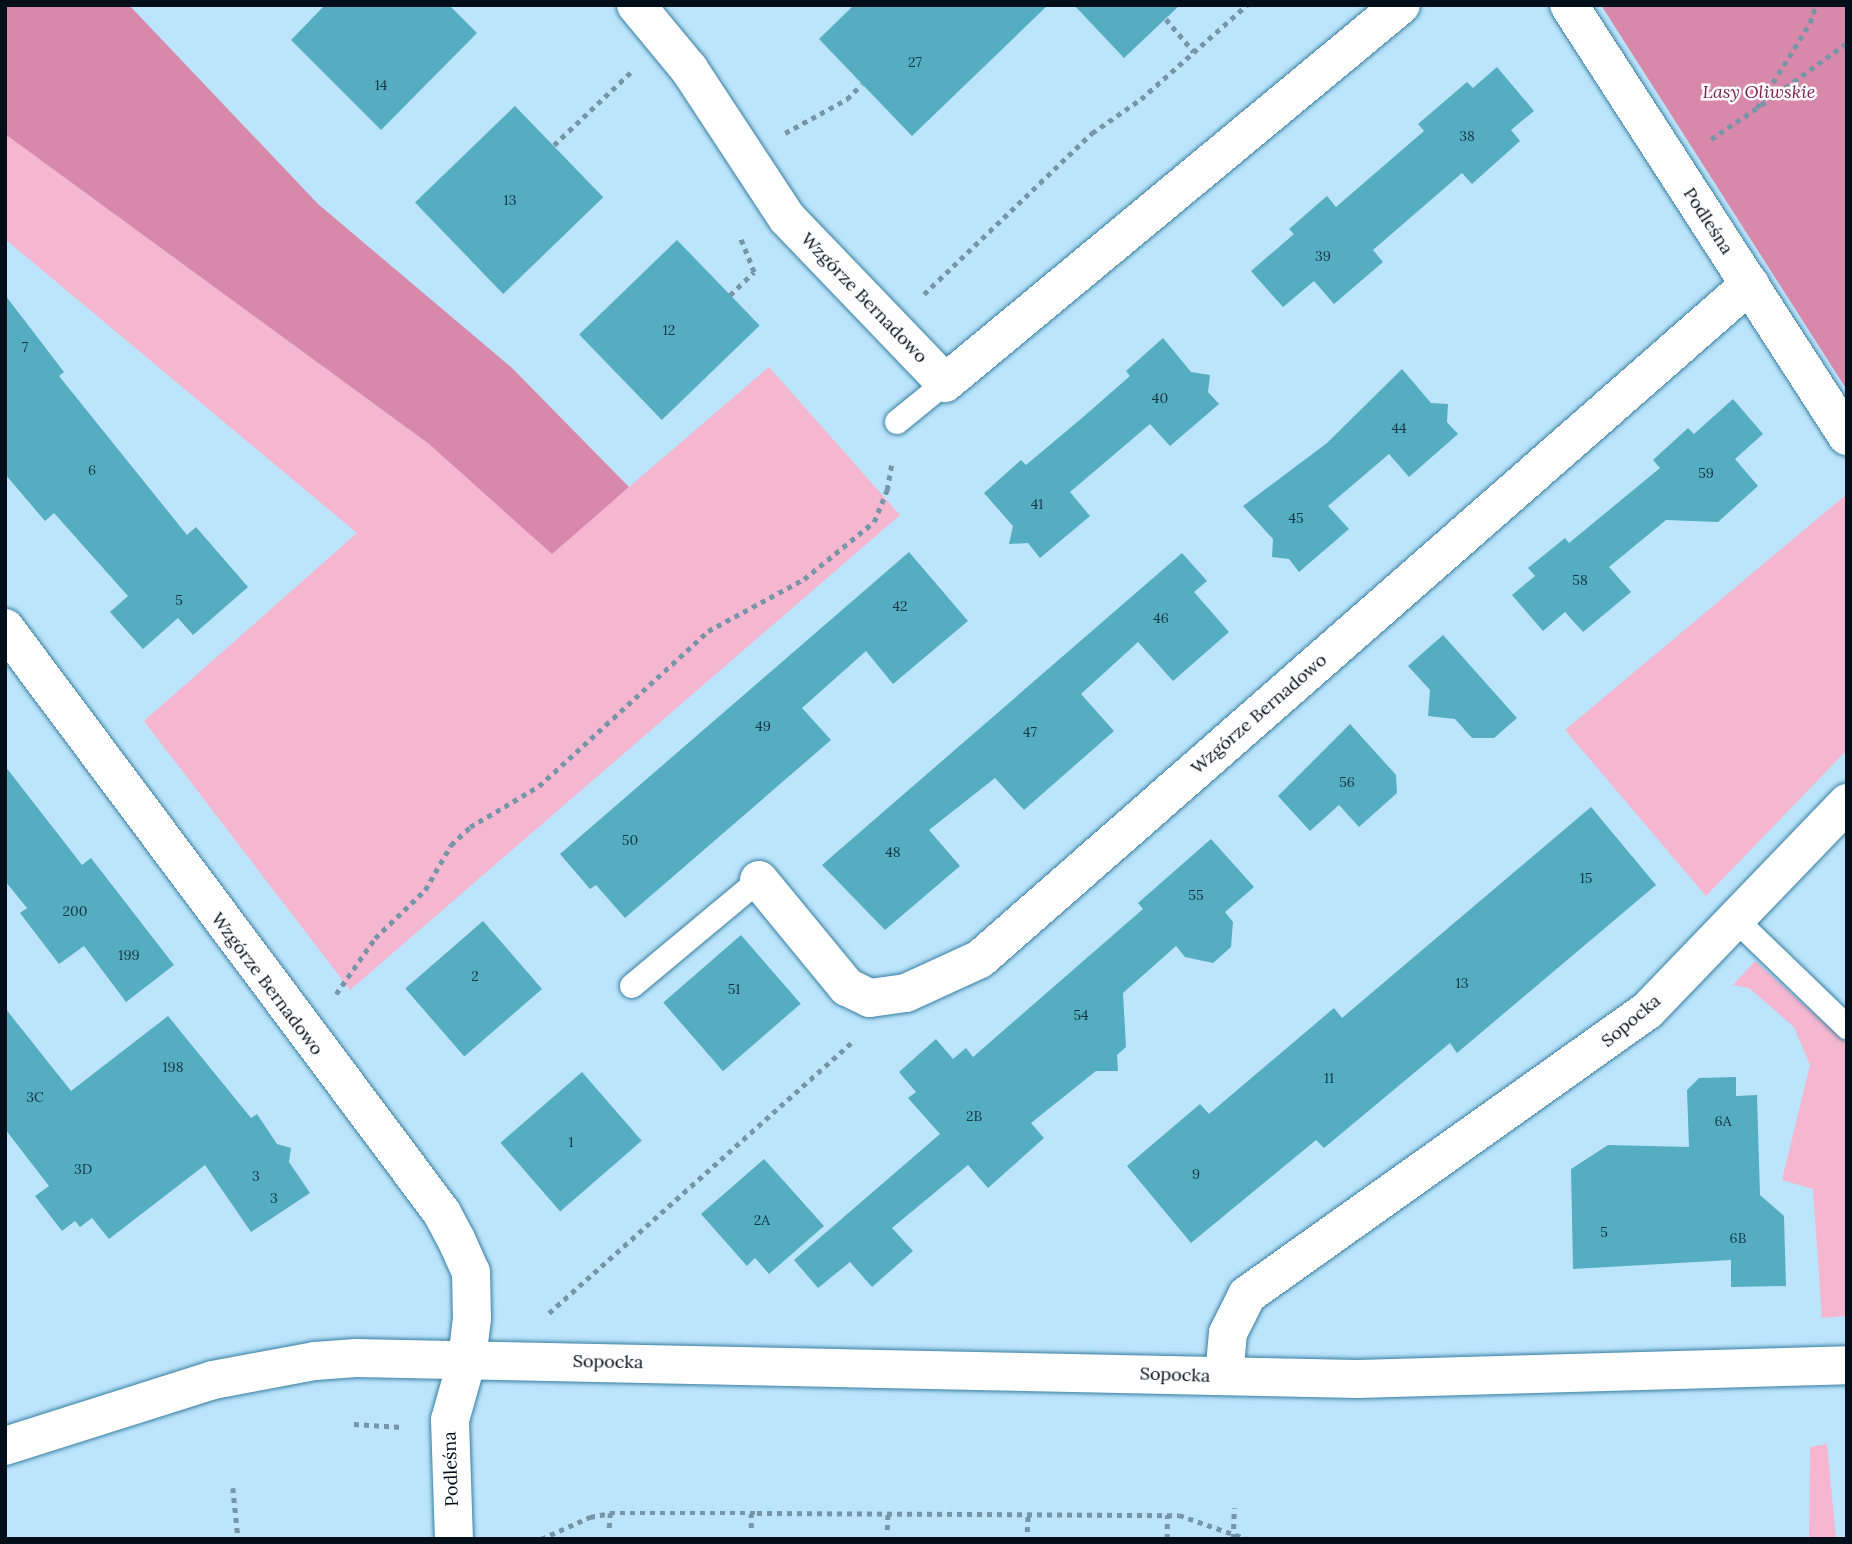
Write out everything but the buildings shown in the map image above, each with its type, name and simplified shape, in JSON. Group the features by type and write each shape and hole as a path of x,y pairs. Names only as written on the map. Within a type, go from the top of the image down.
{"street":[{"name":"Wzgórze Bernadowo","path":"636,5 665,40 787,218 945,383"},
{"path":"945,383 1401,5"},
{"name":"Podleśna","path":"1569,5 1847,436"},
{"name":"Wzgórze Bernadowo","path":"759,880 847,987 870,998 906,993 980,959 1749,284"},
{"name":"Wzgórze Bernadowo","path":"5,628 305,1035 442,1213 471,1272 467,1360"},
{"name":"Sopocka","path":"1224,1376 1228,1332 1247,1295 1603,1046 1647,1011 1847,803"},
{"name":"Sopocka","path":"5,1446 213,1380 272,1367 356,1358 1224,1376 1534,1377 1847,1365"},
{"name":"Podleśna","path":"454,1539 450,1420 467,1360"}],"lane":[{"path":"897,422 945,383"},
{"path":"632,986 759,880"},
{"path":"1735,919 1847,1027"}],"path":[{"path":"891,326 1092,133 1194,52 1247,5"},
{"path":"1758,108 1810,23 1816,5"},
{"path":"1166,19 1194,52"},
{"path":"554,145 665,40"},
{"path":"1671,165 1758,108 1847,43"},
{"path":"751,164 781,135 847,99 862,84"},
{"path":"305,1035 375,938 425,890 451,845 470,827 539,786 708,631 804,579 874,522 887,490 897,422"},
{"path":"545,1317 855,1040"},
{"path":"233,1488 238,1536"},
{"path":"1233,1537 1234,1508"},
{"path":"541,1539 590,1517 610,1513 888,1513 1167,1515 1202,1520 1233,1537 1247,1539"},
{"path":"609,1528 610,1513"},
{"path":"887,1530 888,1513"},
{"path":"751,1514 751,1528"},
{"path":"1027,1532 1028,1514"},
{"path":"1167,1515 1167,1539"}],"shaded area":[{"path":"5,134 429,444 552,553 769,367 900,515 350,990 144,721 357,533 5,239"},
{"path":"1847,494 1847,750 1706,896 1565,730"},
{"path":"1755,961 1847,1043 1847,1316 1822,1318 1813,1189 1782,1180 1810,1065 1794,1027 1749,988 1733,985"},
{"path":"1827,1444 1836,1539 1809,1539 1810,1447"}],"green space":[{"path":"5,5 129,5 318,204 512,368 629,487 552,554 429,444 5,134"},
{"name":"Lasy Oliwskie","path":"1601,5 1847,5 1847,390"}]}
